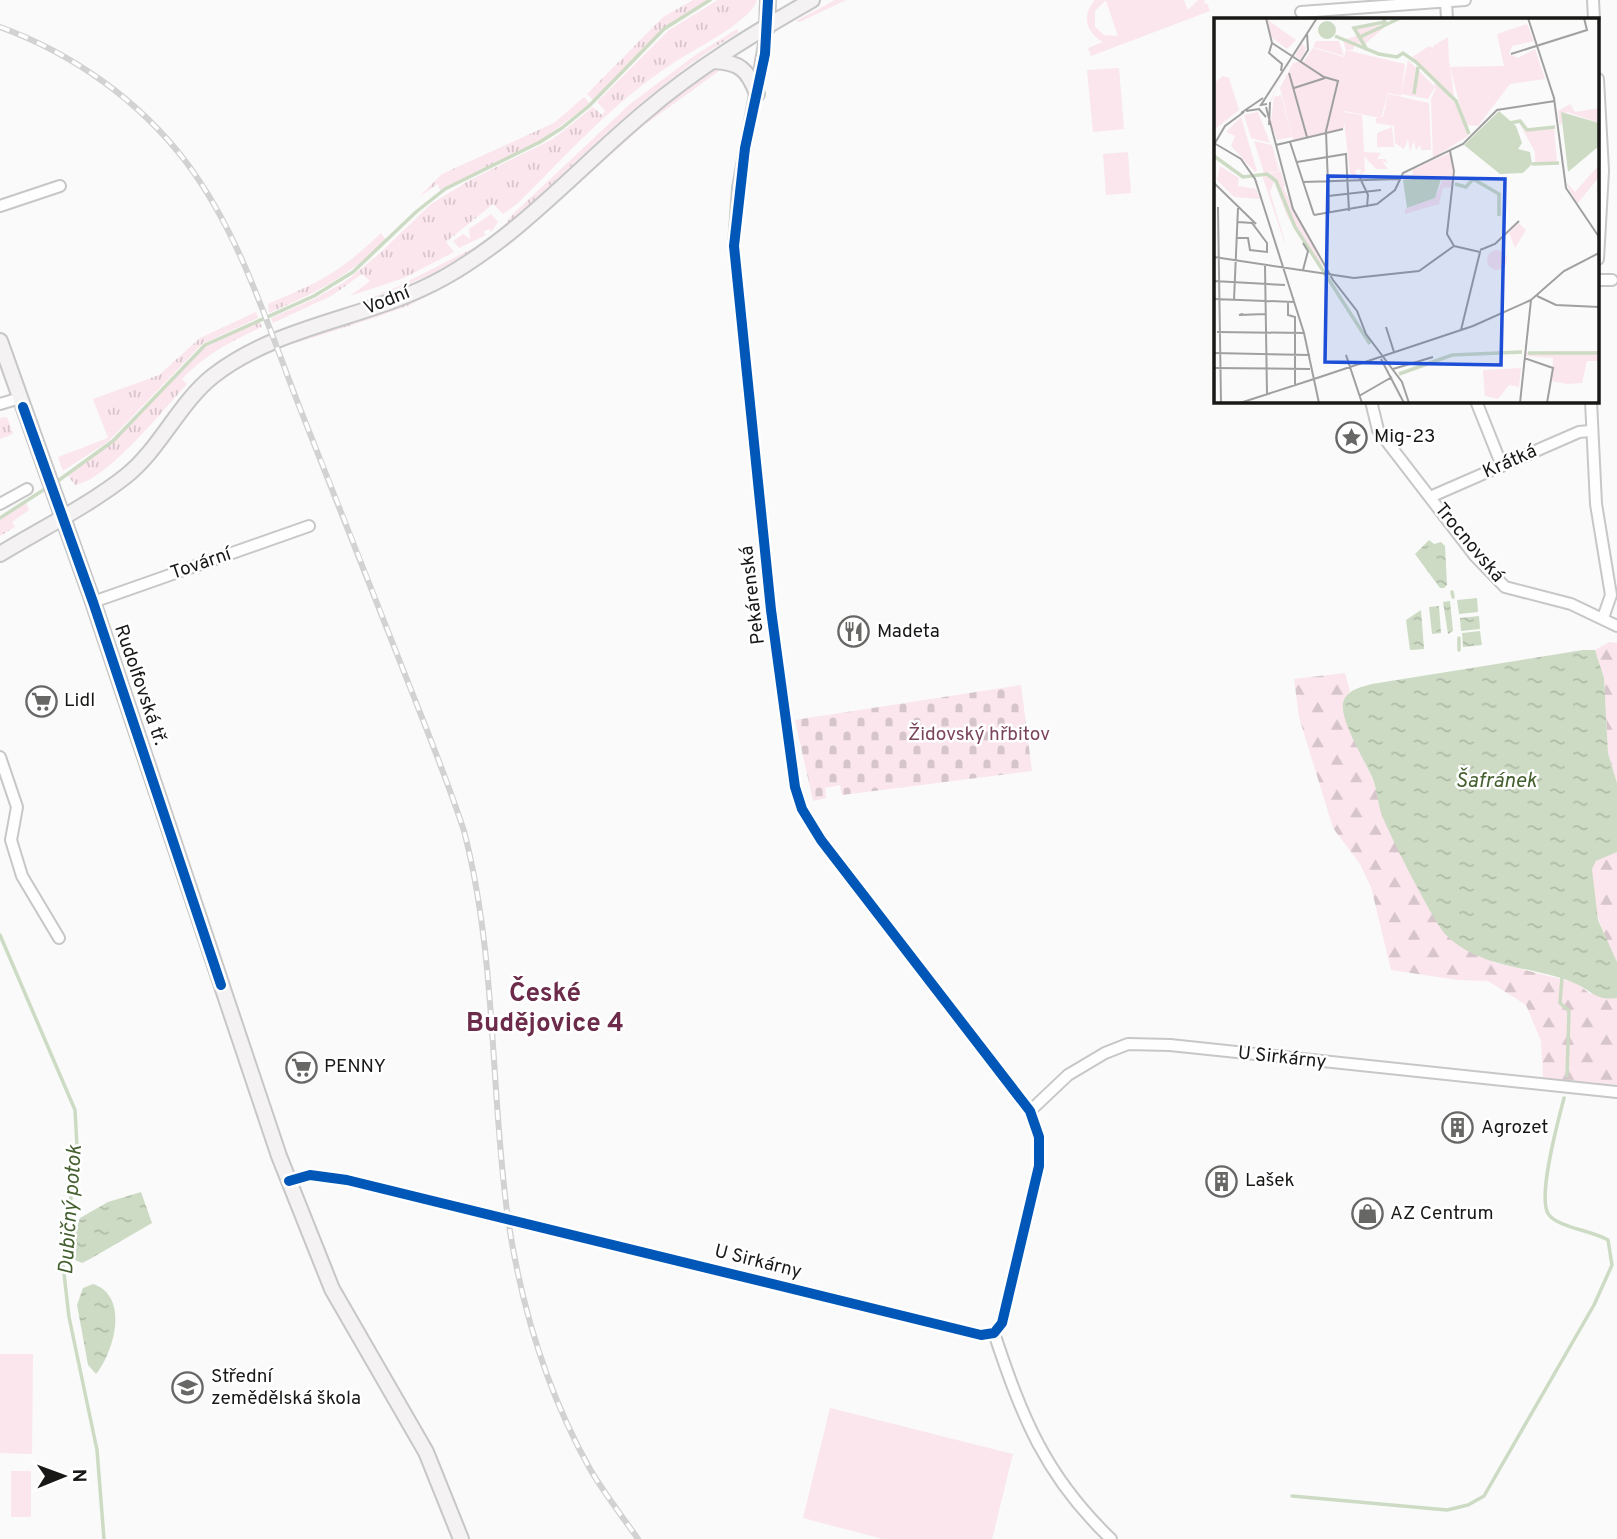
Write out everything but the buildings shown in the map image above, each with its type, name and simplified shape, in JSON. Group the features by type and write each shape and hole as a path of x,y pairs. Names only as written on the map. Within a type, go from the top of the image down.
{"main road":[{"name":"Pekárenská","path":"767,28 768,0"},
{"name":"Vodní","path":"0,554 127,475 210,378 244,354 273,341 380,306 445,277 512,232 644,112 713,61 806,1"},
{"path":"713,61 739,65 751,78 757,94"},
{"name":"Rudolfovská tř.","path":"0,341 93,603 289,1181 332,1289 426,1452 461,1539"}],"street":[{"path":"1300,0 1301,16 1465,0"},
{"path":"1593,0 1594,18"},
{"name":"Pekárenská","path":"767,28 738,188 734,246 771,610 795,787 802,809 821,840 1030,1111"},
{"path":"1600,140 1600,200"},
{"path":"1601,171 1617,171"},
{"path":"0,206 60,186"},
{"path":"1600,280 1612,280"},
{"path":"0,404 20,398"},
{"name":"Trocnovská","path":"1371,402 1378,430 1475,556 1505,587 1571,604 1617,626"},
{"path":"1476,402 1502,466"},
{"path":"1591,402 1590,431 1601,548 1611,595 1603,618"},
{"name":"Krátká","path":"1430,497 1579,432 1590,431"},
{"path":"0,504 27,489"},
{"name":"Tovární","path":"93,603 309,526"},
{"path":"0,757 17,807 11,838 22,876 59,938"},
{"name":"U Sirkárny","path":"1030,1111 1068,1075 1128,1044 1170,1045 1617,1092"},
{"path":"1030,1111 1039,1137 1039,1166 1002,1323 995,1333 1018,1406 1046,1464 1091,1520 1111,1539"},
{"name":"U Sirkárny","path":"289,1181 310,1175 347,1180 968,1332 995,1333"}],"green space":[{"path":"693,0 708,0 664,28 593,100 587,94 663,17"},
{"path":"718,0 757,0 733,26 672,64 630,95 517,204 503,214 493,204 446,242 454,252 404,278 350,296 370,281 362,274 333,295 273,323 271,318 346,281 379,254 431,204 470,180 553,139 593,107 602,115 605,111 597,102 669,30"},
{"path":"835,0 846,0 800,22 796,21"},
{"path":"1095,0 1184,0 1188,10 1198,0 1205,0 1204,4 1207,3 1210,11 1091,56 1088,48 1103,42 1089,29 1087,23","holes":["1106,1 1118,36 1104,35 1095,27 1095,11"]},
{"path":"737,29 739,32 644,100 502,229 512,215 630,104 694,56"},
{"path":"726,66 643,126 512,243 463,277 410,305 296,343 281,344 435,288 686,87 715,68"},
{"path":"1119,68 1124,129 1093,132 1087,70"},
{"path":"584,97 590,104 540,141 440,191 438,184 419,197 442,174 554,123"},
{"path":"1128,152 1131,193 1106,195 1103,154"},
{"path":"491,214 498,222 491,232 489,229 484,231 485,235 488,234 459,248 453,241 463,234 470,239 469,229"},
{"path":"381,233 386,240 359,264 317,291 269,313 268,304 328,275 353,258"},
{"path":"483,243 433,274 338,312 399,286"},
{"path":"256,312 258,318 202,344 109,441 63,471 58,457 108,438 93,399 159,375 200,338"},
{"path":"259,321 262,327 219,349 191,370 182,379 187,384 131,446 101,472 75,485 68,476 113,442 195,356 207,346"},
{"path":"7,417 13,434 0,439 0,418"},
{"path":"26,503 29,510 12,522 15,527 0,536 0,520"},
{"path":"1609,642 1617,643 1617,783 1608,753 1604,678 1595,650"},
{"path":"1345,673 1350,691 1343,702 1344,716 1374,783 1382,813 1493,962 1576,983 1589,993 1617,998 1617,1085 1543,1078 1541,1041 1526,1005 1488,981 1458,980 1391,970 1371,887 1360,864 1333,828 1299,717 1294,679"},
{"name":"Židovský hřbitov","path":"1021,685 1032,771 842,795 840,785 825,788 826,798 813,801 795,720"},
{"path":"1617,852 1617,962 1596,911 1590,882 1591,870 1596,861"},
{"path":"0,1354 33,1354 32,1454 0,1453"},
{"path":"830,1408 1013,1454 992,1539 883,1539 803,1518"},
{"path":"11,1471 31,1471 31,1517 11,1517"}],"water":[{"path":"1429,540 1434,544 1441,542 1445,546 1447,585 1444,588 1440,588 1415,554"},
{"path":"1477,598 1478,612 1459,614 1457,600"},
{"path":"1450,601 1453,631 1448,634 1443,602"},
{"path":"1439,606 1441,633 1432,634 1429,607"},
{"path":"1421,610 1424,649 1410,650 1406,620"},
{"path":"1479,616 1480,629 1461,631 1460,618"},
{"path":"1480,631 1482,645 1463,647 1462,633"},
{"name":"Šafránek","path":"1595,650 1604,678 1608,753 1617,783 1617,852 1596,861 1592,869 1598,920 1617,962 1617,998 1610,999 1599,997 1558,977 1475,955 1446,935 1422,896 1386,824 1374,782 1343,711 1347,695 1372,684"},
{"path":"141,1192 152,1223 82,1263 73,1259 74,1236 80,1218 108,1202"},
{"path":"93,1284 104,1290 112,1300 115,1312 113,1339 96,1374 88,1365 77,1305 83,1288"}],"waterway":[{"path":"55,483 113,441 205,345 314,296 353,272 416,212 445,189 540,142 562,128 589,106 664,29 710,0"},
{"path":"0,518 48,487"},
{"path":"1452,592 1453,597"},
{"path":"1459,638 1459,650"},
{"name":"Dubičný potok","path":"0,935 75,1110 77,1147 63,1265 69,1317 97,1450 104,1539"},
{"path":"1562,977 1560,1003 1569,1011 1567,1076"},
{"path":"1292,1496 1447,1510 1468,1505 1484,1496 1594,1305 1612,1265 1608,1240 1560,1223 1549,1215 1546,1206 1547,1176 1564,1098"}],"railway":[{"path":"0,27 53,50 78,65 147,118 186,162 206,191 239,252 253,285 464,831 482,927 502,1170 520,1284 538,1348 561,1410 595,1478 638,1539"}],"cycle path":[{"path":"289,1181 310,1175 347,1180 981,1335 994,1333 1002,1323 1039,1166 1039,1137 1030,1111 821,840 802,809 795,787 771,610 734,246 745,148 765,54 768,0"},
{"path":"23,407 93,602 221,985"}],"place":[{"name":"Mig-23","path":"1351,437"},
{"name":"Madeta","path":"854,632"},
{"name":"Lidl","path":"41,701"},
{"name":"PENNY","path":"301,1067"},
{"name":"Agrozet","path":"1458,1128"},
{"name":"Lašek","path":"1222,1181"},
{"name":"AZ Centrum","path":"1367,1214"},
{"name":"Střední zemědělská škola","path":"188,1388"}],"district":[{"name":"České Budějovice 4","path":"545,1009"}]}
